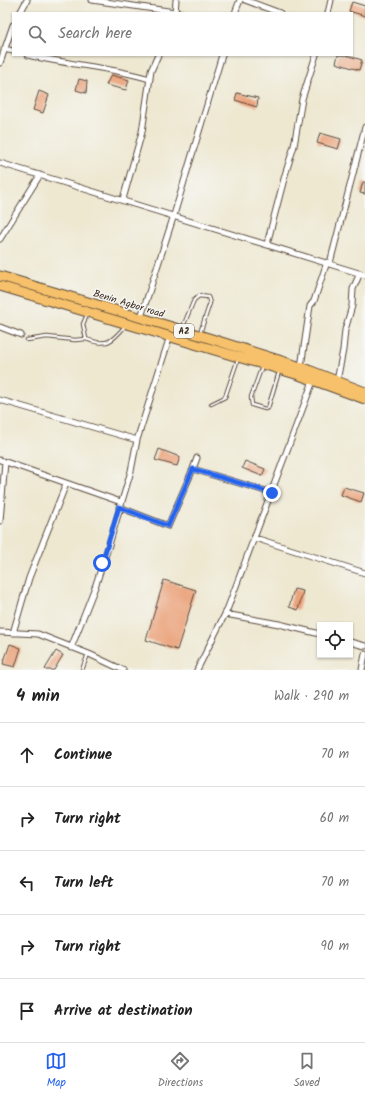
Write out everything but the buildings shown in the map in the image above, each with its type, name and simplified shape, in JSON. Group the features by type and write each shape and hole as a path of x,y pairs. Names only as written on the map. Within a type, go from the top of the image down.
{"highway":[{"name":"Benin Agbor road","path":"0,276 199,335 301,368 365,392"},
{"name":"Benin Agbor road","path":"0,286 280,369 365,399"}],"street":[{"path":"21,12 27,0"},
{"path":"92,0 110,1 175,12 176,0"},
{"path":"235,12 240,0"},
{"path":"245,0 277,12"},
{"path":"328,12 332,0"},
{"path":"0,62 12,28"},
{"path":"4,49 12,51"},
{"path":"32,56 54,61 81,64 109,71 123,71 150,80"},
{"path":"123,199 142,132 151,71 158,56"},
{"path":"141,317 174,215 222,56"},
{"path":"267,244 284,175 294,146 302,98 316,56"},
{"path":"301,368 310,306 314,301 329,262 365,127"},
{"path":"0,162 329,262 363,274 353,289 352,306 345,330 337,381"},
{"path":"0,239 40,175"},
{"path":"0,327 21,335"},
{"path":"71,648 98,579 131,471 137,440 170,336"},
{"path":"198,670 225,614 272,493 313,381"},
{"path":"0,400 137,440"},
{"path":"0,521 2,461 120,505 168,526 197,458"},
{"path":"193,469 272,493"},
{"path":"13,633 29,578 66,484"},
{"path":"255,538 365,573"},
{"path":"225,614 279,624 317,633"},
{"path":"0,632 38,634 89,654 123,670"},
{"path":"353,643 365,646"},
{"path":"362,670 365,654"}],"lane":[{"path":"182,330 194,300 199,296 208,297 210,303 199,335"},
{"path":"86,339 83,324 88,312"},
{"path":"27,340 47,337 75,340 86,339 104,343 114,339 127,323"},
{"path":"211,404 225,397 239,357"},
{"path":"262,364 251,401 252,405 265,409 271,404 280,369"},
{"path":"82,670 89,654"}],"route":[{"path":"102,563 109,545 119,507 164,526 168,526 193,469 272,493"}]}
